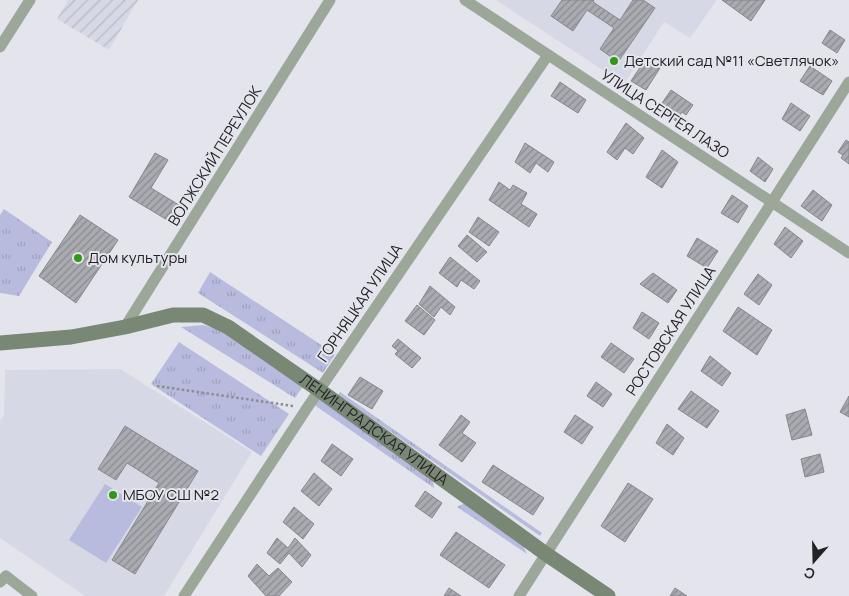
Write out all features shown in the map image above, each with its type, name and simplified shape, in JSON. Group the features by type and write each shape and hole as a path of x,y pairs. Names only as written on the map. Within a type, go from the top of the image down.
{"street":[{"path":"0,46 30,0"},
{"name":"ВОЛЖСКИЙ ПЕРЕУЛОК","path":"125,327 330,0"},
{"name":"УЛИЦА СЕРГЕЯ ЛАЗО","path":"465,0 849,253"},
{"name":"ГОРНЯЦКАЯ УЛИЦА","path":"184,596 319,390 548,54"},
{"name":"РОСТОВСКАЯ УЛИЦА","path":"519,596 849,82"},
{"name":"ЛЕНИНГРАДСКАЯ УЛИЦА","path":"0,343 71,337 125,327 173,315 203,315 228,327 319,390 546,554 608,596"},
{"path":"3,579 32,596"}],"path":[{"path":"157,386 307,408"}],"shaded area":[{"path":"68,0 138,0 109,50 57,19"},
{"name":"Детский сад №11 «Светлячок»","path":"496,0 717,0 690,38 664,22 624,84"},
{"name":"МБОУ СШ №2","path":"120,369 252,452 164,596 85,596 0,538 0,421 4,415 5,370"}],"green space":[{"path":"4,209 52,242 19,296 0,293 0,215"},
{"path":"210,272 335,354 323,373 198,293"},
{"path":"203,325 221,330 304,385 295,398 181,327"},
{"path":"179,342 289,414 261,456 151,384"},
{"path":"340,392 542,533 540,536 338,395"},
{"path":"320,397 432,474 434,488 313,404"},
{"path":"105,484 142,507 106,563 69,540"},
{"path":"469,501 521,541 527,554 457,507"}],"building":[{"path":"562,0 594,0 593,2 620,20 633,0 643,0 655,8 618,62 600,49 614,28 587,10 573,31 551,16"},
{"path":"722,0 765,0 751,21"},
{"path":"830,30 845,40 837,53 822,43"},
{"path":"646,58 660,68 646,90 631,81"},
{"path":"810,66 832,81 823,95 800,81"},
{"path":"560,82 586,100 578,113 551,96"},
{"path":"671,90 693,105 686,115 682,112 676,121 658,109"},
{"path":"791,103 810,116 800,131 782,119"},
{"path":"626,123 644,138 633,154 625,148 617,160 607,152"},
{"path":"846,140 849,142 849,164 841,158 843,155 838,152"},
{"path":"525,143 554,162 548,172 536,163 530,173 515,162"},
{"path":"662,150 678,162 662,188 646,177"},
{"path":"155,153 168,160 151,188 179,205 169,221 129,197"},
{"path":"758,157 773,169 765,182 750,171"},
{"path":"499,182 510,190 513,185 527,193 521,204 537,214 529,227 489,200"},
{"path":"813,190 832,205 822,221 801,206"},
{"path":"732,195 748,206 738,223 721,213"},
{"name":"Дом культуры","path":"80,215 118,240 76,303 39,276"},
{"path":"478,217 499,232 489,246 469,232"},
{"path":"785,227 803,241 791,258 774,244"},
{"path":"467,235 487,252 477,262 458,246"},
{"path":"697,238 718,251 707,268 687,256"},
{"path":"450,257 480,281 474,289 461,280 457,287 439,273"},
{"path":"653,273 677,290 668,303 640,284"},
{"path":"758,274 772,285 759,305 744,294"},
{"path":"430,286 455,307 450,315 441,307 434,317 419,304"},
{"path":"417,305 435,320 424,335 405,321"},
{"path":"738,307 772,330 757,355 723,331"},
{"path":"642,312 659,323 649,339 633,328"},
{"path":"398,339 421,358 412,368 395,354 398,351 392,346"},
{"path":"611,343 634,359 624,373 601,357"},
{"path":"710,356 731,373 722,386 701,371"},
{"path":"360,377 383,391 372,409 348,395"},
{"path":"596,382 612,394 603,407 587,396"},
{"path":"691,391 719,411 707,428 678,409"},
{"path":"849,396 849,417 840,412"},
{"path":"805,409 812,435 792,440 786,415"},
{"path":"461,415 470,422 462,433 476,443 462,462 439,445"},
{"path":"575,415 593,427 582,444 564,432"},
{"path":"667,424 684,438 673,455 656,443"},
{"path":"125,426 198,471 135,574 112,560 159,483 127,463 116,480 98,469"},
{"path":"332,444 353,459 341,476 321,461"},
{"path":"820,454 824,472 805,477 801,459"},
{"path":"493,465 544,498 533,515 482,482"},
{"path":"314,473 332,489 319,506 301,491"},
{"path":"628,483 653,499 625,542 601,526"},
{"path":"425,491 442,503 432,518 415,506"},
{"path":"294,507 314,524 303,539 283,522"},
{"path":"456,532 505,565 489,588 440,555"},
{"path":"277,538 288,548 295,538 311,555 302,567 289,553 280,564 267,553"},
{"path":"257,564 269,576 278,568 292,582 279,596 266,596 248,576"},
{"path":"449,588 461,596 444,596"},
{"path":"675,588 687,596 670,596"}],"place":[{"name":"Детский сад №11 «Светлячок»","path":"614,61"},
{"name":"Дом культуры","path":"78,258"},
{"name":"МБОУ СШ №2","path":"113,495"}]}
